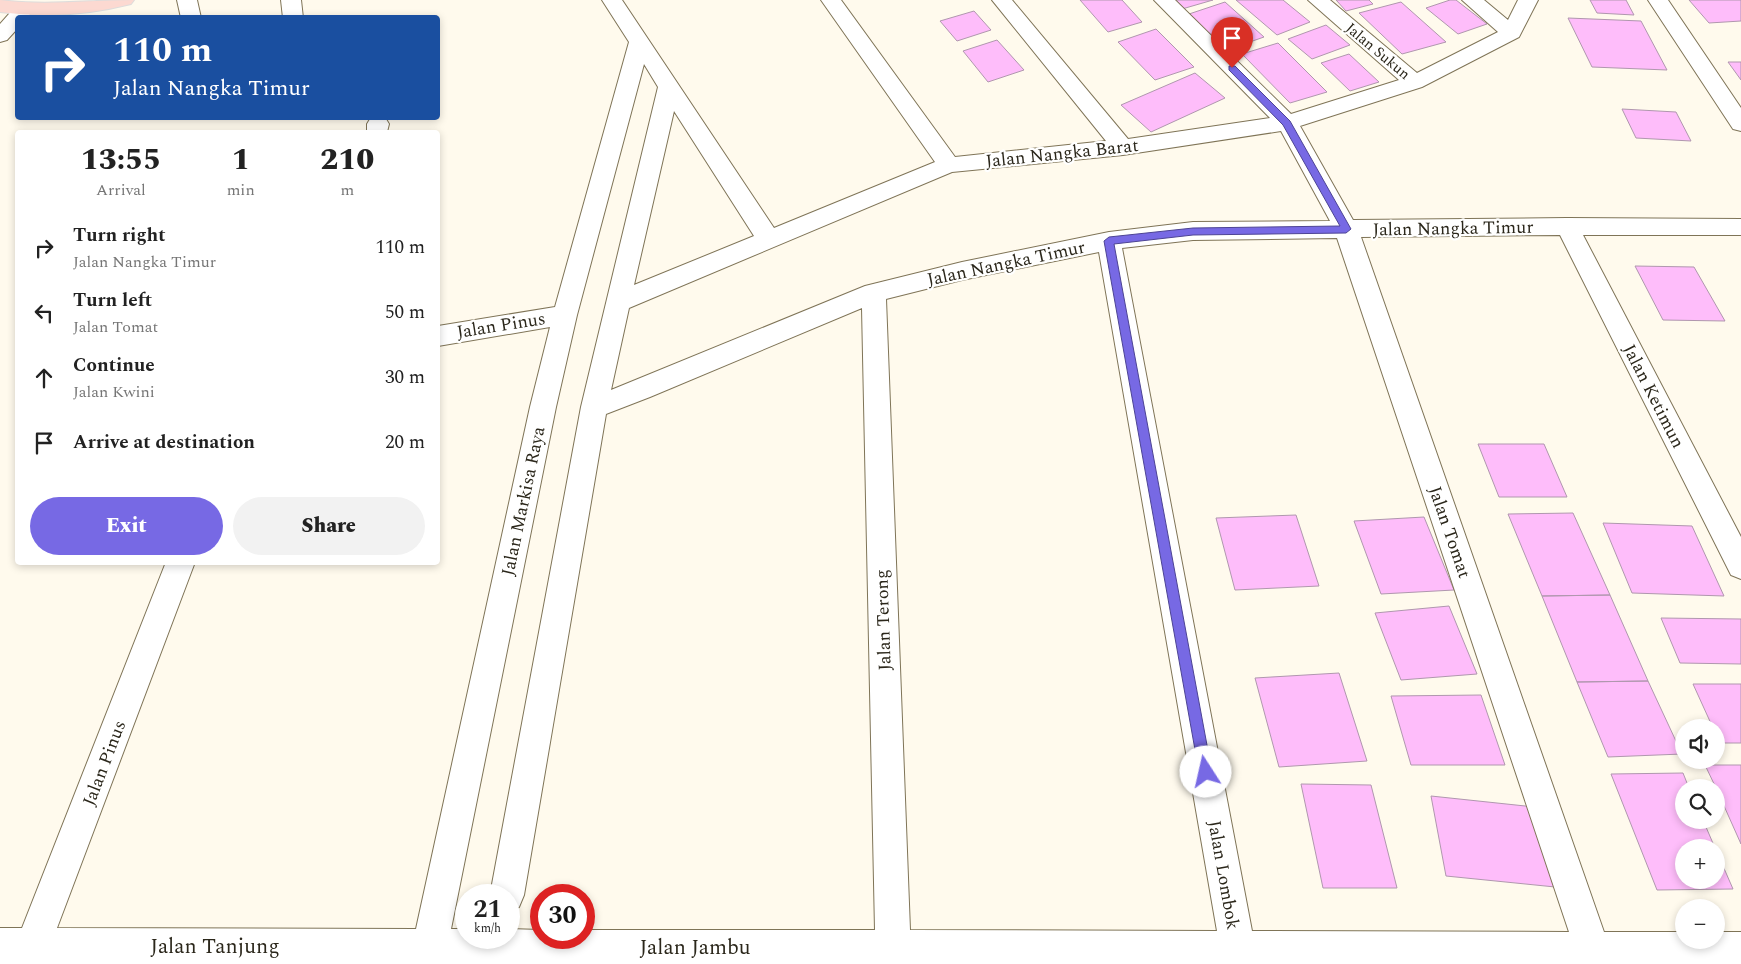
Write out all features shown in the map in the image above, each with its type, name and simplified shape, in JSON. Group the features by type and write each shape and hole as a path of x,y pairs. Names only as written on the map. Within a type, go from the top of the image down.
{"main road":[{"path":"0,6 23,10 92,7 124,0"}],"street":[{"path":"187,0 190,15"},
{"path":"291,0 293,15"},
{"path":"612,0 669,86 681,109 769,240"},
{"path":"831,0 949,165"},
{"path":"1002,0 1124,147"},
{"name":"Jalan Tomat","path":"1164,0 1287,123 1346,229 1593,950"},
{"name":"Jalan Sukun","path":"1318,0 1415,82"},
{"path":"1472,0 1512,32 1528,0"},
{"path":"1658,0 1741,124"},
{"path":"19,15 23,10"},
{"path":"0,36 15,19"},
{"name":"Jalan Nangka Barat","path":"619,302 949,165 1124,147 1287,123 1415,82 1512,32"},
{"name":"Jalan Markisa Raya","path":"428,956 542,408 565,315 639,43"},
{"path":"509,884 594,407 669,86"},
{"name":"Jalan Nangka Timur","path":"594,407 641,390 874,293 962,271 1109,241 1193,231 1567,226 1741,226"},
{"name":"Jalan Ketimun","path":"1567,226 1741,566"},
{"name":"Jalan Lombok","path":"1109,241 1238,948"},
{"name":"Jalan Terong","path":"874,293 893,956"},
{"name":"Jalan Pinus","path":"440,336 565,315"},
{"name":"Jalan Pinus","path":"20,952 180,565"},
{"name":"Jalan Jambu","path":"428,956 497,950 893,956 1238,948 1741,950"},
{"name":"Jalan Tanjung","path":"20,952 428,956"}],"building":[{"path":"1080,0 1122,0 1142,22 1108,32"},
{"path":"1173,0 1213,0 1182,9"},
{"path":"1236,0 1283,0 1310,22 1277,35"},
{"path":"1336,0 1369,0 1373,4 1346,11"},
{"path":"1450,0 1456,0 1487,24 1458,34 1426,8"},
{"path":"1590,0 1626,0 1634,15 1597,13"},
{"path":"1689,0 1741,0 1741,21 1709,23"},
{"path":"1225,2 1264,37 1227,50 1189,14"},
{"path":"1401,2 1446,42 1402,54 1359,13"},
{"path":"974,11 991,30 957,41 940,21"},
{"path":"1568,18 1641,21 1667,70 1592,67"},
{"path":"1326,25 1350,45 1312,59 1288,39"},
{"path":"1156,29 1194,67 1155,80 1118,42"},
{"path":"997,40 1024,70 988,82 963,51"},
{"path":"1278,43 1327,92 1290,103 1242,54"},
{"path":"1349,54 1379,82 1350,91 1321,63"},
{"path":"1728,62 1741,62 1741,80"},
{"path":"1195,73 1225,98 1151,132 1121,105"},
{"path":"1622,109 1676,112 1691,141 1636,138"},
{"path":"1635,266 1694,267 1725,321 1663,320"},
{"path":"1478,444 1544,444 1567,497 1499,497"},
{"path":"1573,513 1610,595 1542,596 1508,514"},
{"path":"1296,515 1319,586 1235,590 1216,518"},
{"path":"1424,517 1454,590 1381,594 1354,521"},
{"path":"1603,523 1692,526 1724,596 1632,593"},
{"path":"1610,595 1648,681 1577,682 1542,596"},
{"path":"1449,606 1477,674 1401,680 1375,613"},
{"path":"1661,618 1741,619 1741,664 1680,663"},
{"path":"1339,673 1367,761 1279,767 1255,678"},
{"path":"1648,681 1675,739 1675,754 1608,757 1577,682"},
{"path":"1693,684 1741,684 1741,743 1725,743 1725,719 1709,719"},
{"path":"1481,695 1505,765 1411,765 1391,696"},
{"path":"1725,765 1741,765 1741,844 1725,808 1725,779 1712,779 1707,769 1725,769"},
{"path":"1683,773 1685,779 1675,779 1675,829 1707,829 1711,839 1675,839 1675,889 1725,889 1725,871 1733,889 1657,890 1611,774"},
{"path":"1301,784 1371,785 1397,888 1323,888"},
{"path":"1431,796 1544,808 1565,888 1446,876"}],"route":[{"path":"1206,772 1109,241 1193,231 1346,229 1287,123 1232,68"}]}
